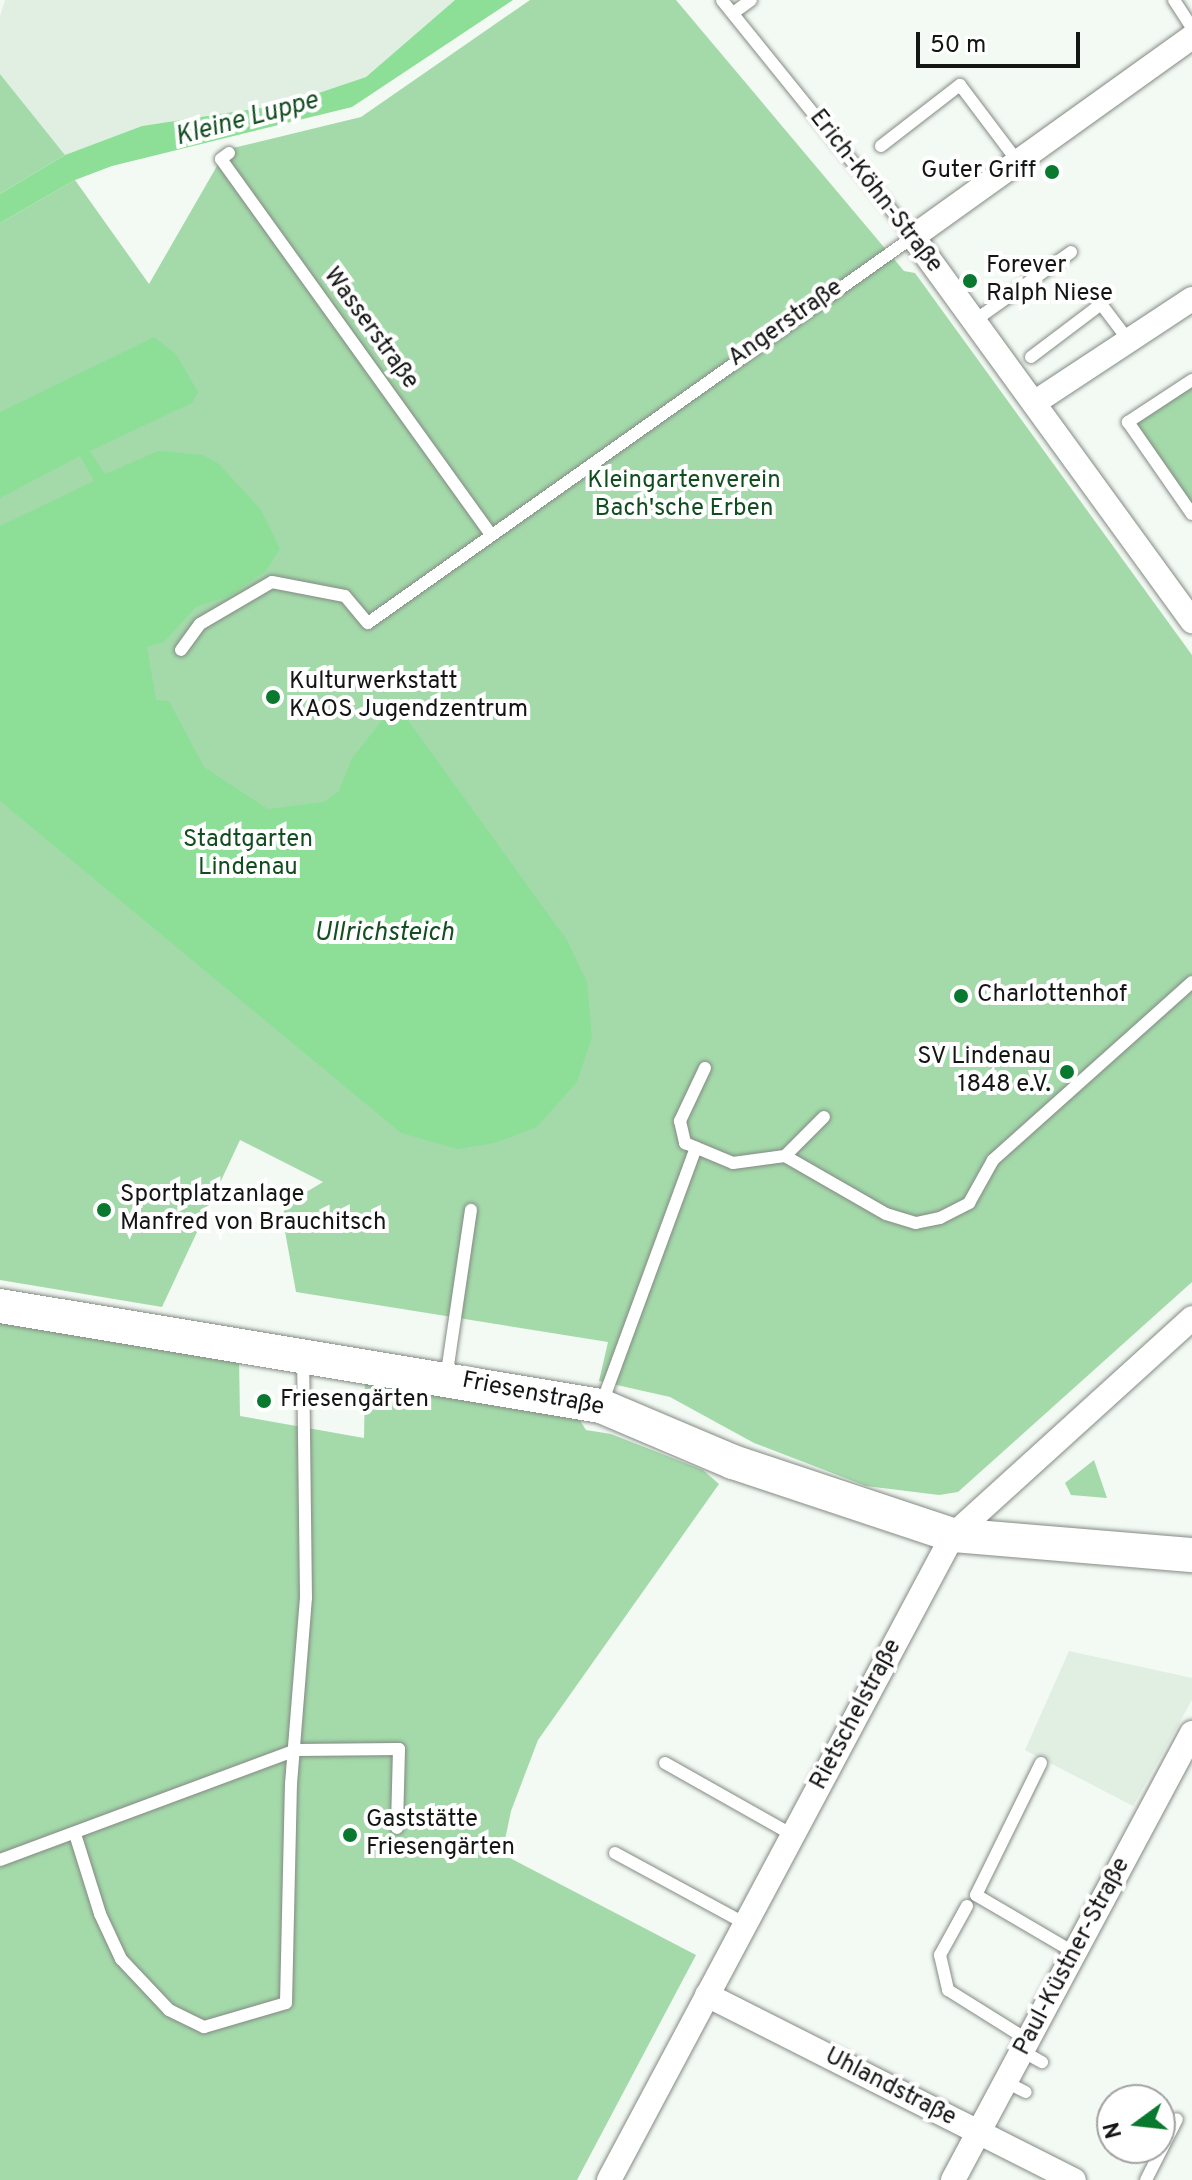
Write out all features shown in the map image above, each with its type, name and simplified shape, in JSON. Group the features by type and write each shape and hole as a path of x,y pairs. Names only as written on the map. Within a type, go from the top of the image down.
{"street":[{"name":"Angerstraße","path":"913,237 1192,37"},
{"name":"Erich-Köhn-Straße","path":"913,237 1192,621"},
{"path":"1034,403 1192,299"},
{"name":"Friesenstraße","path":"0,1306 601,1406 733,1462 953,1535 1192,1555"},
{"name":"Rietschelstraße","path":"609,2180 953,1535 1192,1318"},
{"name":"Paul-Küstner-Straße","path":"953,2180 978,2133 1016,2087 1075,1953 1192,1733"},
{"name":"Uhlandstraße","path":"707,1995 1074,2180"}],"lane":[{"name":"Erich-Köhn-Straße","path":"722,0 913,237"},
{"path":"733,13 751,0"},
{"path":"1174,0 1192,28"},
{"path":"881,146 960,85 1018,162"},
{"name":"Wasserstraße","path":"229,153 221,159 490,533"},
{"name":"Angerstraße","path":"181,650 200,624 272,582 345,596 368,623 490,533 913,237"},
{"path":"974,321 1071,252"},
{"path":"1031,357 1101,304 1129,341"},
{"path":"1192,380 1128,422 1192,514"},
{"path":"785,1156 886,1214 916,1223 940,1218 969,1203 993,1160 1192,982"},
{"path":"705,1068 680,1121 685,1143 696,1148 733,1163 785,1156 824,1117"},
{"path":"601,1406 696,1148"},
{"path":"446,1379 471,1210"},
{"path":"75,1834 121,1959 169,2010 204,2027 286,2003 291,1784 306,1598 303,1356"},
{"path":"0,1860 296,1750 399,1749 397,1828"},
{"path":"665,1763 793,1835"},
{"path":"1041,1763 976,1895 1075,1953"},
{"path":"615,1853 746,1924"},
{"path":"967,1906 940,1955 948,1990 1031,2051"},
{"path":"1146,2180 1177,2119"}],"shaded area":[{"path":"5,0 455,0 366,77 286,104 142,126 65,155 0,74 0,16"},
{"path":"1069,1651 1192,1678 1192,1700 1133,1806 1025,1750"}],"green space":[{"path":"530,0 676,0 904,271 915,273 1192,655 1192,1282 958,1492 939,1495 866,1486 754,1443 670,1397 599,1381 608,1342 296,1292 282,1215 288,1203 323,1182 240,1140 162,1307 0,1280 0,223 75,180 149,284 221,159 233,148 361,117"},
{"path":"0,74 65,155 0,194"},
{"path":"1192,380 1192,514 1128,422"},
{"path":"0,1317 239,1359 240,1416 364,1438 365,1381 576,1414 586,1430 611,1434 703,1470 719,1484 538,1740 511,1811 502,1854 696,1955 577,2180 0,2180"},
{"path":"1094,1460 1107,1498 1071,1495 1065,1483"}],"water":[{"name":"Kleine Luppe","path":"455,0 513,0 352,107 112,166 75,180 0,223 0,194 65,155 142,126 286,104 366,77"},
{"name":"Ullrichsteich","path":"154,337 176,354 198,392 192,403 90,451 105,474 158,451 203,455 219,464 261,510 280,549 266,571 229,596 196,607 164,642 147,647 156,700 169,701 204,767 268,809 324,802 339,791 352,758 387,714 405,716 567,940 587,982 592,1037 577,1082 537,1127 495,1143 457,1149 401,1133 0,801 0,526 94,481 80,456 0,498 0,412"}],"place":[{"name":"Guter Griff","path":"1052,172"},
{"name":"Forever Ralph Niese","path":"970,281"},
{"name":"Kulturwerkstatt KAOS Jugendzentrum","path":"273,697"},
{"name":"Charlottenhof","path":"961,996"},
{"name":"SV Lindenau 1848 e.V.","path":"1067,1072"},
{"name":"Sportplatzanlage Manfred von Brauchitsch","path":"104,1210"},
{"name":"Friesengärten","path":"264,1401"},
{"name":"Gaststätte Friesengärten","path":"350,1835"}],"park label":[{"name":"Kleingartenverein Bach'sche Erben","path":"684,496"},
{"name":"Stadtgarten Lindenau","path":"248,855"}]}
